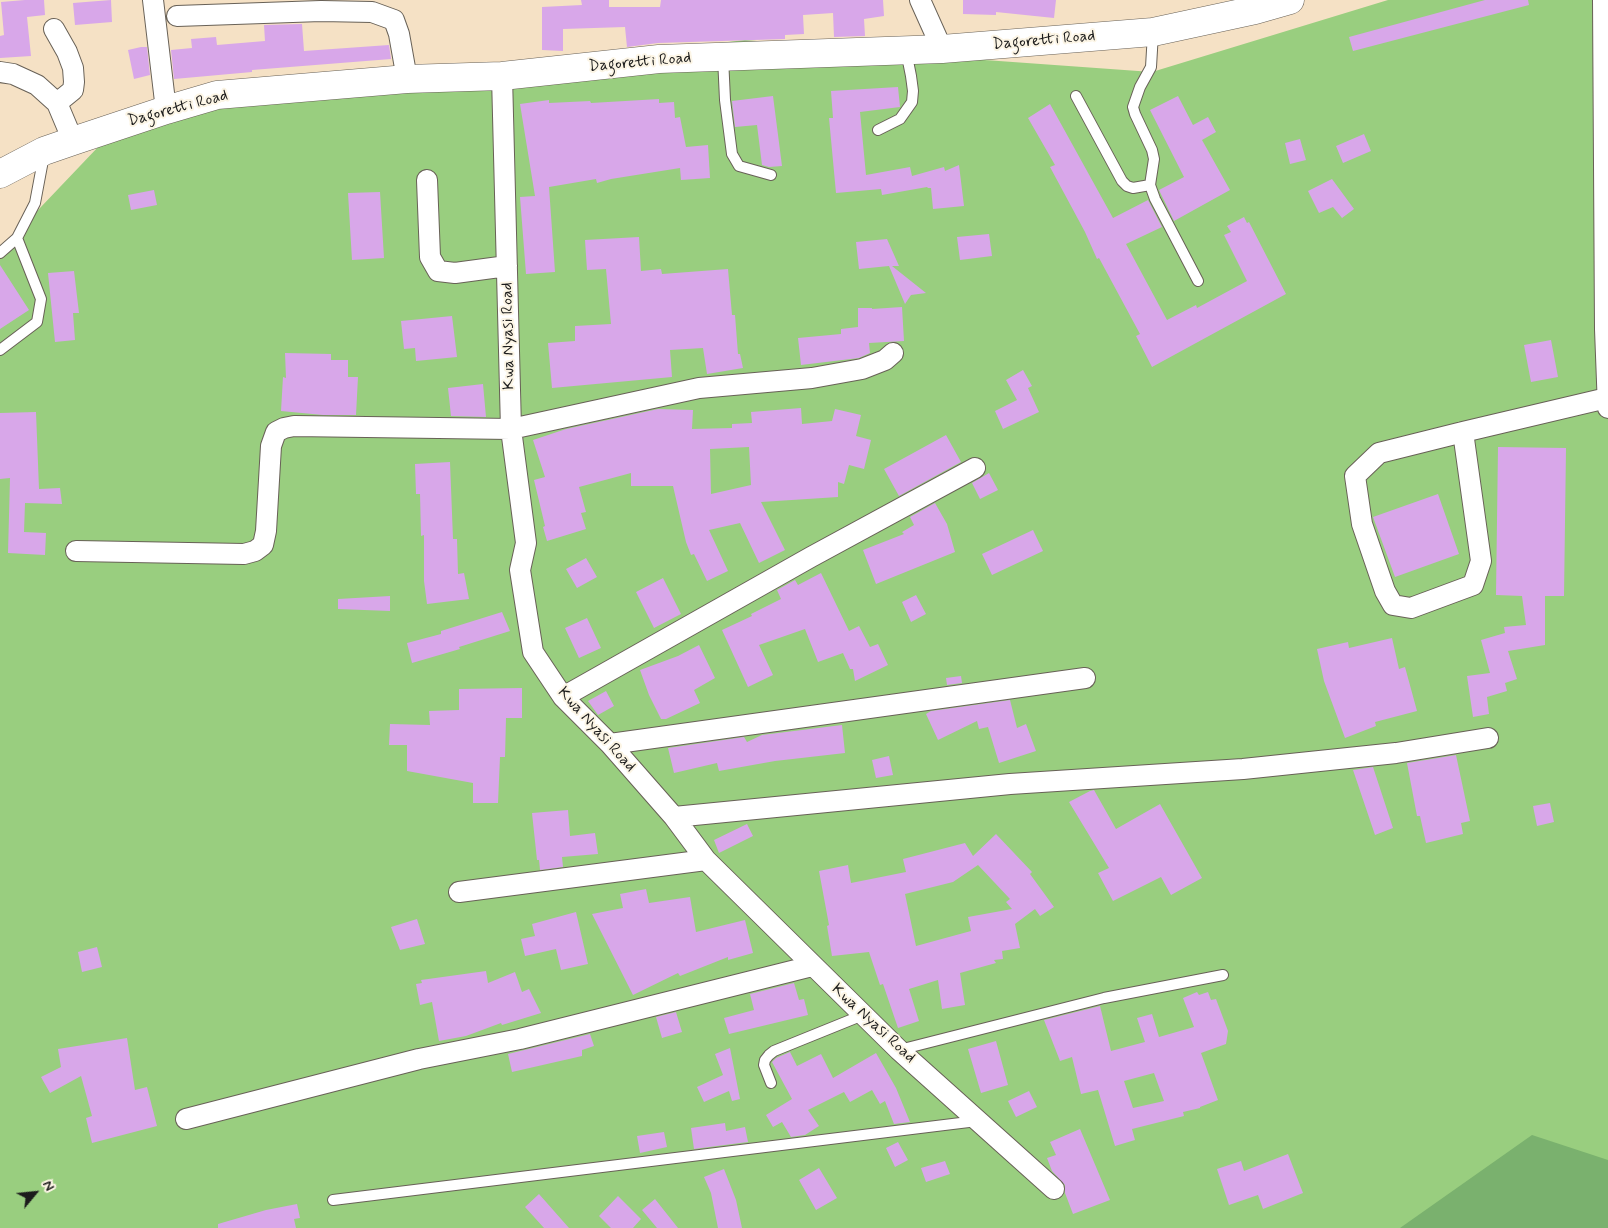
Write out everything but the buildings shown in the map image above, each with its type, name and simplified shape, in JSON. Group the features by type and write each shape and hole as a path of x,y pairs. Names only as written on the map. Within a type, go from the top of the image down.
{"main road":[{"name":"Dagoretti Road","path":"0,174 44,151 217,95 407,79 502,76 659,59 942,49 1153,32 1256,10 1290,0"}],"street":[{"path":"153,0 166,110"},
{"path":"920,0 942,49"},
{"path":"1603,0 1606,27 1605,329 1608,408"},
{"path":"177,16 321,11 372,12 394,20 399,34 407,79"},
{"path":"54,29 67,52 73,68 74,82 73,90 57,103"},
{"path":"0,72 13,74 38,85 57,103 73,141"},
{"name":"Kwa Nyasi Road","path":"502,76 511,429 526,543 520,570 533,652 563,696 610,744 674,817 706,860 899,1050 1054,1189"},
{"path":"427,180 430,256 438,271 455,273 507,266"},
{"path":"76,551 244,554 255,551 263,545 266,531 270,446 276,432 284,428 294,426 511,429 699,388 812,378 862,369 885,360 893,353"},
{"path":"1463,432 1481,560 1473,585 1411,608 1393,606 1385,591 1362,524 1355,476 1379,453 1463,432 1608,398"},
{"path":"563,696 975,468"},
{"path":"610,744 1085,678"},
{"path":"674,817 1010,784 1243,769 1396,752 1488,738"},
{"path":"459,892 706,860"},
{"path":"186,1119 420,1059 520,1039 812,966"}],"lane":[{"path":"1153,32 1151,68 1140,87 1134,106 1135,114 1152,150 1154,159 1150,185 1155,199 1198,282"},
{"path":"878,130 900,119 912,102 913,91 906,50"},
{"path":"723,56 725,100 732,154 740,166 772,175"},
{"path":"1076,96 1122,181 1127,186 1133,188 1150,185"},
{"path":"0,253 17,238 35,203 44,151"},
{"path":"0,350 37,322 41,299 17,238"},
{"path":"899,1050 1104,998 1223,975"},
{"path":"771,1083 764,1065 765,1060 774,1051 863,1015"},
{"path":"333,1200 978,1121"}],"green space":[{"path":"1388,0 1608,0 1608,1228 0,1228 0,250 139,104 384,81 745,40 1152,72"},
{"path":"1532,1135 1608,1160 1608,1228 1400,1228"}]}
